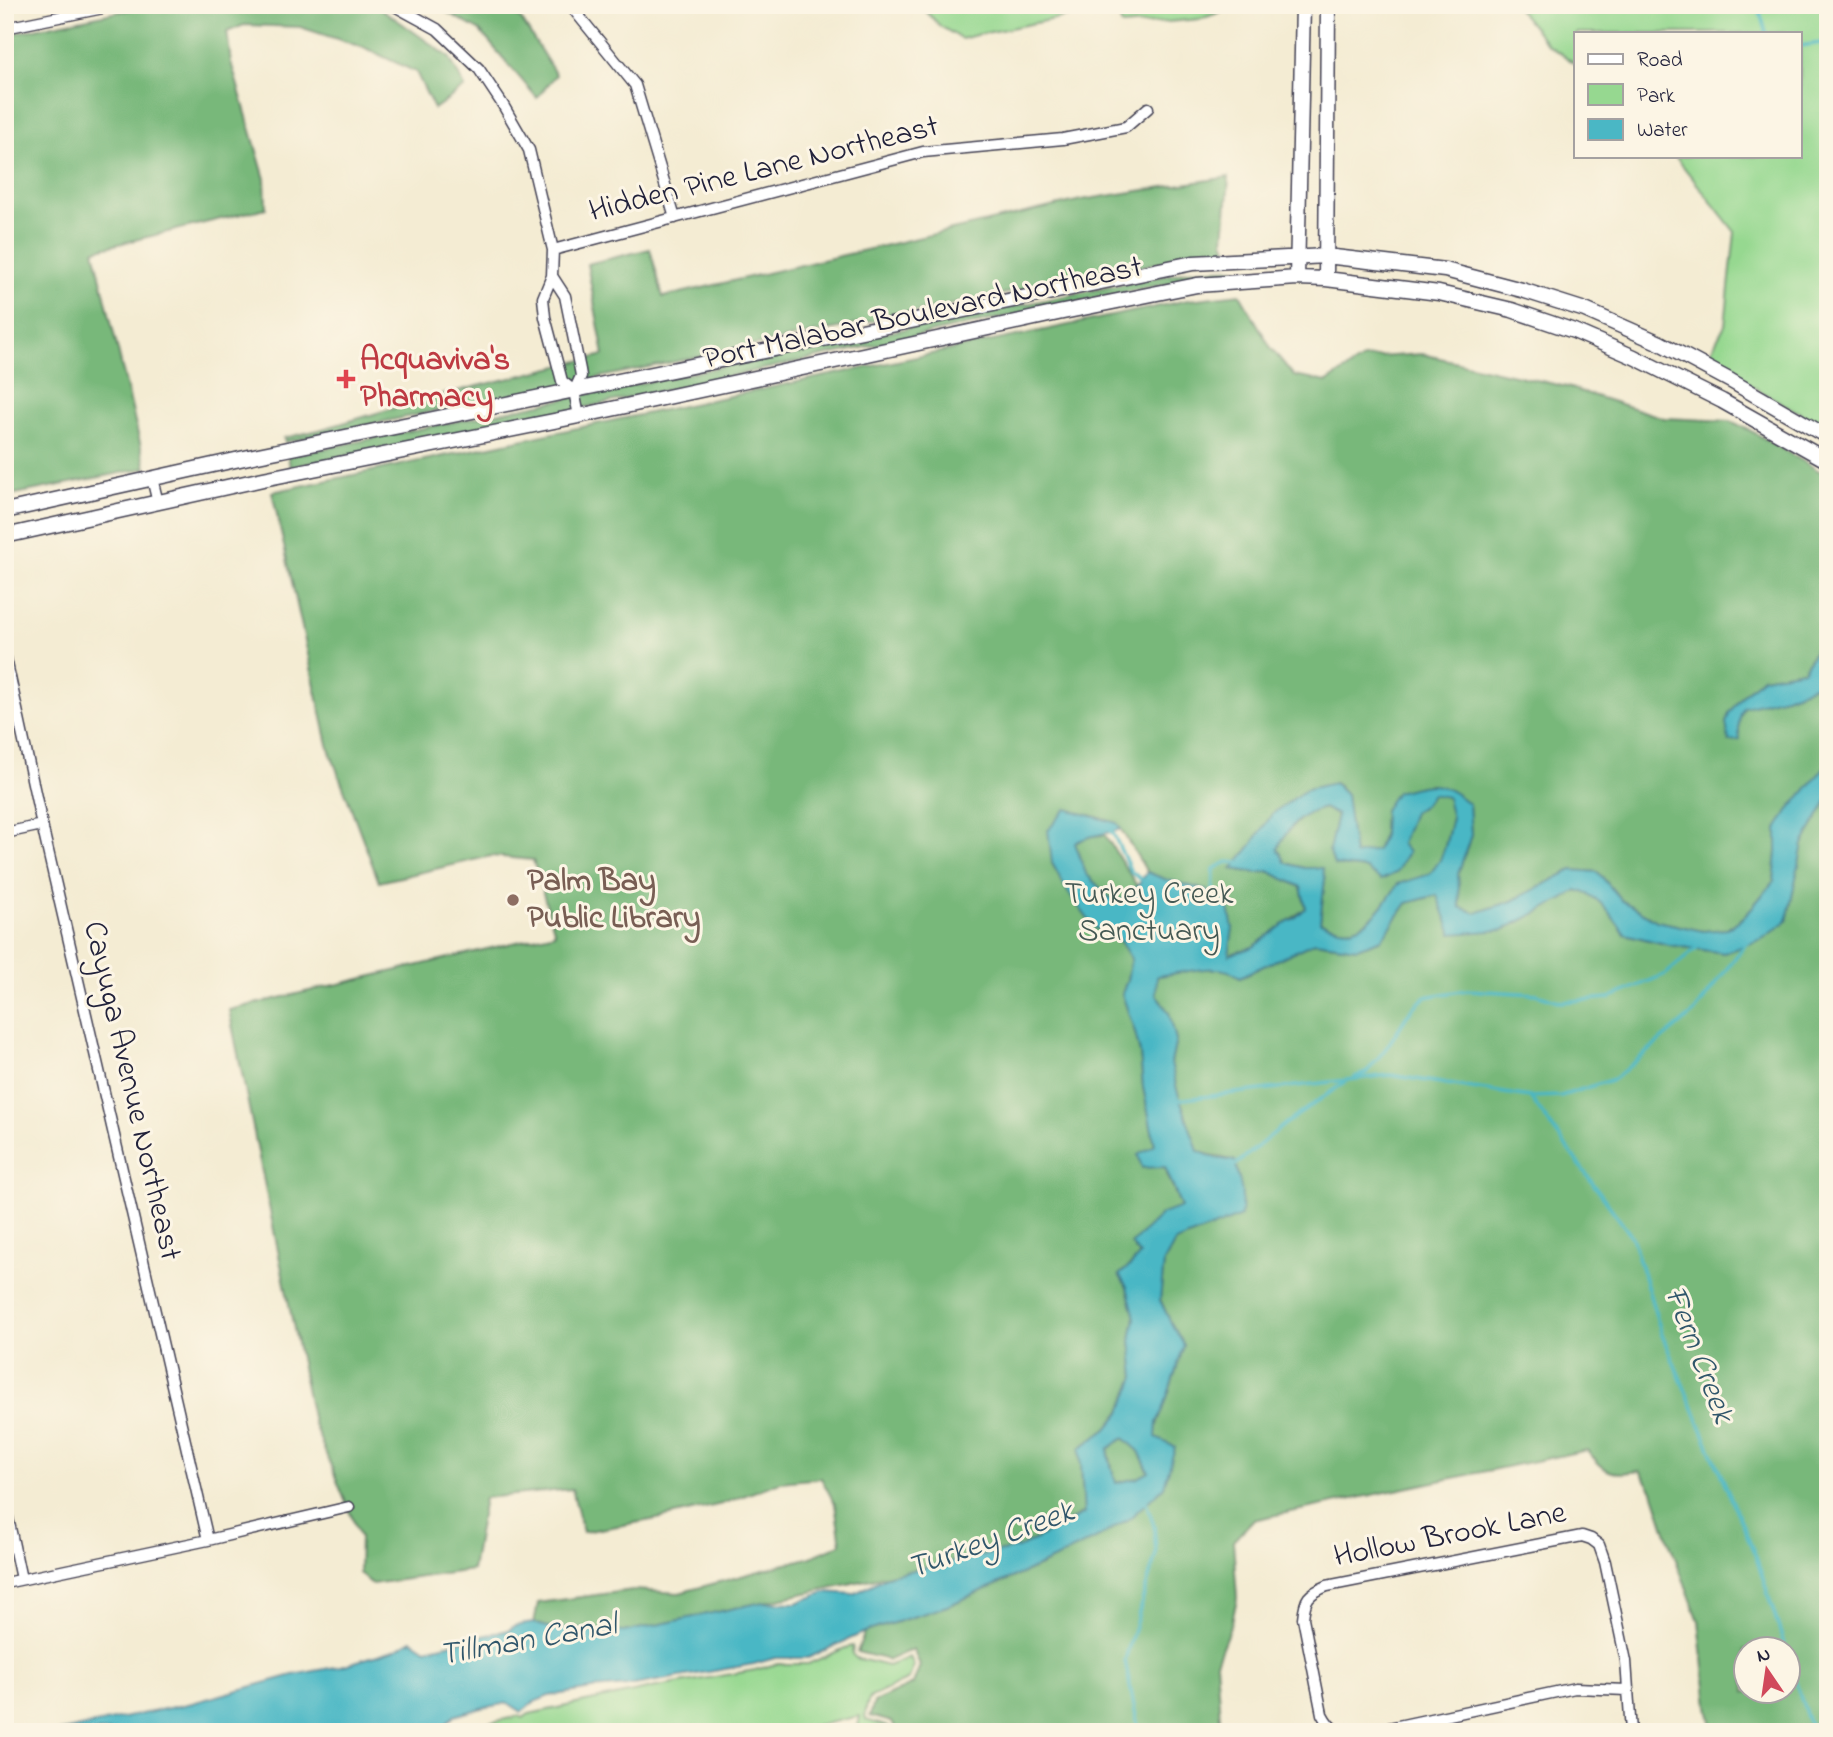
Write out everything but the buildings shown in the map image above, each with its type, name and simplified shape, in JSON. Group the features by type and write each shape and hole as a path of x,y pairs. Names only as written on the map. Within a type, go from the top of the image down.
{"street":[{"path":"5,28 118,5"},
{"path":"393,5 437,29 479,69 529,150 553,250 552,276 543,298 545,317 562,381 574,391"},
{"path":"1297,278 1303,5"},
{"path":"1326,279 1328,5"},
{"path":"576,7 635,85 675,218"},
{"name":"Hidden Pine Lane Northeast","path":"553,250 923,152 1063,139 1126,127 1148,108"},
{"name":"Port Malabar Boulevard Northeast","path":"5,511 258,455 1194,263 1298,256 1326,256 1445,270 1585,310 1660,343 1828,437"},
{"path":"1439,293 1445,270"},
{"path":"552,276 565,296 580,370 581,376 574,391 579,416"},
{"name":"Port Malabar Boulevard Northeast","path":"5,536 263,479 579,416 1197,285 1297,278 1439,293 1512,310 1574,331 1684,382 1822,458"},
{"path":"1574,331 1585,310"},
{"path":"152,478 158,503"},
{"name":"Cayuga Avenue Northeast","path":"5,654 8,678 208,1540"},
{"path":"5,833 42,825"},
{"path":"5,1504 22,1579"},
{"path":"5,1583 349,1507"},
{"name":"Hollow Brook Lane","path":"1338,1732 1326,1722 1322,1714 1303,1618 1305,1603 1314,1592 1327,1586 1582,1536 1591,1539 1602,1553 1626,1661 1631,1732"},
{"path":"1370,1732 1575,1688 1627,1690"}],"green space":[{"path":"152,5 376,5 449,57 465,87 434,109 416,72 365,48 300,27 244,25 227,32 231,62 265,179 266,208 94,250 146,468 5,496 5,35"},
{"path":"434,5 500,5 521,19 556,75 537,98 480,31"},
{"path":"920,5 1240,5 1201,19 1122,26 1117,12 1098,10 962,39 940,26"},
{"path":"1515,5 1828,5 1828,429 1706,360 1725,325 1735,232 1677,158 1801,158 1801,32 1574,32 1574,63 1547,44"},
{"path":"1229,177 1224,240 1229,254 1193,256 1052,284 285,442 284,438 425,399 604,355 587,264 650,249 663,297 1081,200"},
{"path":"1234,268 1236,275 1196,278 1056,306 578,409 290,467 288,456 1194,270"},
{"name":"Turkey Creek Sanctuary","path":"1240,294 1271,348 1294,376 1327,382 1364,358 1422,354 1567,387 1664,418 1731,421 1828,476 1828,618 1823,632 1803,670 1763,677 1745,693 1729,713 1726,723 1738,728 1744,707 1785,697 1826,681 1828,670 1828,763 1777,829 1774,881 1745,916 1727,929 1703,931 1657,921 1621,900 1598,872 1572,870 1512,901 1476,913 1460,907 1458,874 1471,835 1469,804 1429,784 1384,810 1383,835 1377,851 1354,856 1346,795 1335,783 1251,846 1232,869 1258,873 1268,871 1301,887 1306,908 1253,947 1228,955 1233,928 1205,890 1147,872 1117,823 1090,815 1052,863 1068,892 1094,927 1120,941 1131,959 1122,994 1140,1053 1143,1087 1155,1145 1181,1207 1131,1244 1140,1255 1119,1275 1127,1287 1135,1318 1131,1340 1135,1377 1121,1411 1107,1429 1080,1448 1084,1513 1021,1547 624,1632 551,1628 534,1623 538,1603 633,1590 679,1593 811,1557 841,1544 835,1504 821,1478 780,1482 722,1504 583,1532 572,1489 484,1498 472,1570 372,1584 359,1573 360,1537 313,1422 229,1010 555,933 533,860 491,856 379,882 329,749 272,492 1188,300"},
{"path":"1432,794 1447,797 1452,818 1441,860 1430,874 1398,884 1379,910 1361,926 1345,929 1320,922 1325,879 1304,868 1286,863 1278,849 1284,834 1307,813 1324,808 1337,815 1334,865 1366,869 1400,844 1413,812 1424,805"},
{"path":"1828,799 1828,1732 1713,1732 1699,1621 1653,1491 1640,1471 1609,1471 1587,1450 1253,1520 1233,1541 1237,1598 1232,1622 1216,1662 1221,1732 897,1732 892,1722 870,1716 874,1702 913,1684 920,1665 913,1649 889,1660 857,1652 865,1632 947,1606 1040,1566 1099,1537 1164,1487 1156,1430 1184,1345 1160,1299 1164,1262 1175,1242 1206,1230 1235,1161 1198,1152 1177,1090 1171,1063 1176,1040 1169,1013 1156,994 1156,976 1211,968 1222,969 1240,977 1315,942 1357,948 1382,939 1407,903 1438,895 1503,930 1564,899 1576,890 1591,894 1606,908 1625,934 1669,945 1724,953 1787,921 1803,844"},
{"path":"1105,835 1137,886 1127,900 1110,898 1086,874 1075,843 1088,836"},
{"path":"1124,1438 1139,1451 1149,1473 1115,1483 1108,1448"},
{"path":"853,1646 852,1654 856,1658 888,1666 910,1657 914,1665 909,1679 871,1697 867,1705 866,1720 889,1727 891,1732 857,1732 860,1716 786,1732 447,1732 776,1664 808,1664"}],"water":[{"path":"1828,618 1827,681 1785,697 1744,707 1739,723 1740,740 1729,741 1726,723 1729,713 1745,693 1763,677 1803,670"},
{"name":"Tillman Canal","path":"1828,763 1828,799 1803,844 1787,921 1762,939 1724,953 1669,945 1625,934 1599,902 1577,890 1503,930 1452,934 1437,895 1407,903 1382,939 1357,948 1315,942 1240,977 1222,969 1200,969 1157,976 1156,994 1169,1013 1176,1040 1171,1063 1177,1090 1198,1151 1235,1161 1242,1192 1241,1216 1175,1242 1164,1262 1160,1300 1184,1345 1157,1422 1156,1438 1175,1447 1164,1487 1130,1518 1099,1537 947,1606 865,1632 808,1658 775,1658 628,1686 549,1696 534,1702 522,1712 508,1703 482,1708 454,1716 438,1732 58,1732 192,1703 293,1675 341,1666 394,1650 412,1640 426,1649 533,1623 551,1628 624,1632 763,1602 796,1603 825,1592 854,1594 890,1575 1021,1547 1084,1514 1080,1448 1107,1429 1121,1412 1135,1377 1131,1340 1135,1318 1127,1287 1119,1275 1140,1255 1131,1244 1162,1214 1181,1207 1165,1167 1142,1168 1138,1155 1155,1145 1143,1087 1140,1053 1122,994 1131,959 1120,941 1094,927 1068,892 1052,863 1048,830 1066,809 1117,823 1121,829 1075,843 1086,874 1110,898 1128,900 1147,872 1205,890 1228,904 1233,928 1229,955 1253,947 1306,908 1301,887 1268,871 1258,873 1232,869 1272,814 1307,789 1334,783 1346,795 1354,855 1377,850 1383,835 1384,810 1396,792 1435,785 1459,796 1469,804 1471,835 1458,874 1460,907 1476,913 1512,901 1572,870 1598,872 1621,900 1657,921 1703,931 1727,929 1745,916 1774,881 1777,829 1788,811","holes":["1432,794 1447,797 1452,818 1440,860 1430,874 1398,884 1379,910 1361,926 1345,929 1320,922 1325,879 1322,868 1304,868 1286,863 1278,849 1290,828 1308,814 1324,808 1337,815 1329,850 1334,865 1366,869 1381,880 1396,873 1408,852 1401,844 1413,812 1424,805","1124,1438 1139,1451 1149,1472 1138,1478 1116,1483 1108,1449"]}],"waterway":[{"path":"1758,5 1766,32"},
{"path":"1801,46 1828,42"},
{"name":"Turkey Creek","path":"1109,830 1113,833 1131,872 1145,882"},
{"name":"Turkey Creek","path":"1213,899 1214,869 1227,862 1242,863"},
{"name":"Fern Creek","path":"1530,1097 1561,1096 1614,1079 1694,1013 1746,943"},
{"path":"1355,1077 1366,1073 1410,1011 1425,997 1467,990 1537,994 1561,1002 1609,998 1666,974 1698,947"},
{"name":"Fern Creek","path":"1176,1100 1390,1075 1530,1097 1632,1237 1662,1335 1756,1557 1781,1636"},
{"path":"1234,1166 1285,1124 1345,1082"},
{"path":"1139,1732 1125,1660 1156,1554 1154,1526 1145,1499"},
{"name":"Fern Creek","path":"1801,1699 1812,1732"}],"place":[{"name":"Acquaviva's Pharmacy","path":"346,379"},
{"name":"Palm Bay Public Library","path":"513,900"}]}
